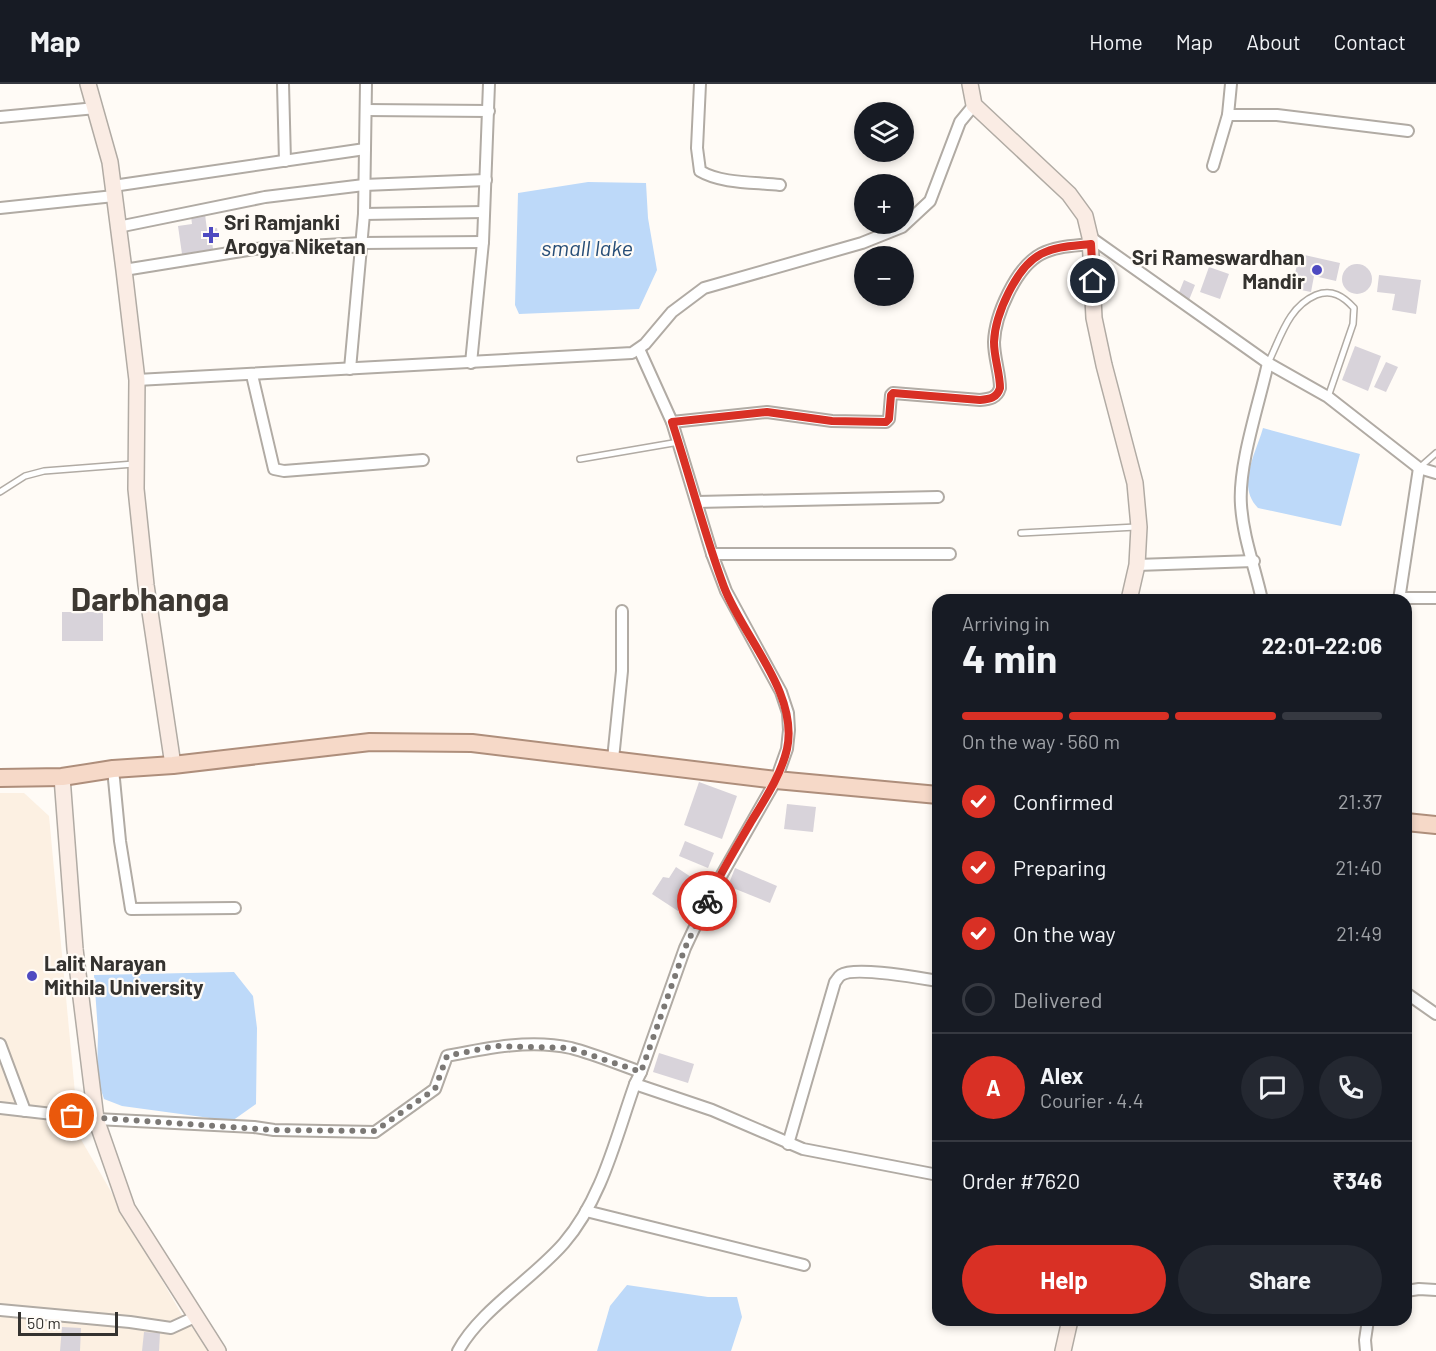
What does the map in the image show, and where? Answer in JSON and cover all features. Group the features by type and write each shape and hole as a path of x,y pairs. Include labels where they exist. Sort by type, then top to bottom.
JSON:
{"main road":[{"path":"0,778 62,777 113,769 173,765 370,742 472,743 776,780 932,794"},
{"path":"1412,824 1436,825"}],"street":[{"path":"88,84 110,162 124,270 137,380 136,489 146,585 173,765"},
{"path":"284,84 285,161"},
{"path":"350,369 364,214 366,84"},
{"path":"471,363 483,242 489,84"},
{"path":"700,84 697,148 700,171 707,176 721,179 780,185"},
{"path":"970,84 974,105 1069,194 1085,216 1091,240 1094,318 1135,483 1139,527 1137,565 1130,594"},
{"path":"1213,166 1228,115 1231,84"},
{"path":"137,380 632,353 639,349 672,312 704,288 862,243 902,227 930,201 960,122 974,105"},
{"path":"0,117 96,108"},
{"path":"366,110 489,111"},
{"path":"1228,115 1277,115 1408,131"},
{"path":"0,208 365,149"},
{"path":"118,227 266,197 364,186 486,180"},
{"path":"364,214 484,212"},
{"path":"1091,240 1268,363 1328,397 1419,468 1436,473"},
{"path":"672,422 767,412 832,421 886,422 889,419 893,393 980,400 992,398 999,393 1000,388 994,336 1005,301 1018,276 1029,262 1040,254 1091,240"},
{"path":"124,270 254,249 362,243 483,242"},
{"path":"458,1351 474,1328 564,1243 586,1211 597,1189 685,948 708,899 776,780 787,749 788,712 781,692 726,591 712,554 672,422 639,349"},
{"path":"1261,594 1243,521 1241,503 1243,473 1268,363"},
{"path":"252,375 272,466 276,470 423,460"},
{"path":"1400,594 1419,468"},
{"path":"698,502 938,497"},
{"path":"712,554 950,554"},
{"path":"1137,565 1254,561"},
{"path":"1412,599 1436,598"},
{"path":"613,759 622,670 622,611"},
{"path":"113,769 120,841 131,909 235,908"},
{"path":"62,777 75,949 96,1119 127,1208 218,1351"},
{"path":"788,1144 835,982 842,975 853,971 932,980"},
{"path":"1412,997 1436,1014"},
{"path":"0,1044 25,1111"},
{"path":"0,1108 96,1119 274,1130 375,1131 435,1089 447,1056 495,1046 570,1048 641,1072"},
{"path":"635,1084 723,1114 788,1144 818,1153 932,1174"},
{"path":"586,1211 804,1265"},
{"path":"1412,1290 1436,1290"},
{"path":"0,1310 171,1328 195,1317"},
{"path":"1063,1351 1069,1326"},
{"path":"1366,1351 1367,1326"}],"lane":[{"path":"1268,363 1292,314 1299,305 1318,294 1328,292 1341,295 1354,308 1353,324 1328,397"},
{"path":"580,459 679,442"},
{"path":"1419,468 1436,453"},
{"path":"0,492 25,476 44,471 136,464"},
{"path":"1021,533 1139,527"}],"shaded area":[{"name":"Lalit Narayan Mithila University","path":"0,793 24,793 49,816 79,1136 182,1315 211,1351 0,1351"}],"water":[{"name":"small lake","path":"588,182 646,183 648,218 657,270 639,309 519,314 515,305 518,193"},
{"path":"1263,428 1360,454 1341,526 1258,508 1252,499 1248,480"},
{"path":"234,972 253,996 257,1028 256,1104 232,1121 122,1106 104,1099 97,1078 98,1032 94,975"},
{"path":"627,1285 708,1297 737,1297 742,1317 731,1351 597,1351 610,1306"}],"building":[{"path":"205,214 207,230 217,228 219,239 212,240 213,249 182,254 178,226 192,224 191,216"},
{"name":"Sri Rameswardhan Mandir","path":"1300,254 1340,263 1336,281 1314,276 1311,292 1291,288"},
{"path":"1357,264 1363,265 1371,273 1371,285 1363,293 1357,294 1351,293 1343,285 1342,279 1343,273 1351,265"},
{"path":"1209,267 1229,274 1220,299 1200,292"},
{"path":"1379,275 1421,280 1416,314 1392,310 1395,294 1377,292"},
{"path":"1184,280 1195,285 1189,300 1178,295"},
{"path":"1355,346 1381,356 1368,391 1342,380"},
{"path":"1386,362 1398,367 1386,392 1374,387"},
{"path":"62,612 103,612 103,641 62,641"},
{"path":"699,782 737,796 722,839 684,825"},
{"path":"787,804 816,807 813,832 784,829"},
{"path":"685,841 714,853 708,868 679,856"},
{"path":"676,867 697,881 678,911 652,894 663,877 669,878"},
{"path":"735,868 777,886 770,903 728,886"},
{"path":"659,1053 694,1064 688,1083 653,1072"},
{"path":"62,1327 81,1328 80,1351 60,1351"},
{"path":"144,1332 160,1333 159,1351 142,1351"}],"way so far":[{"path":"72,1116 274,1130 375,1131 435,1089 447,1056 495,1046 570,1048 641,1072 685,948 707,901"}],"place":[{"name":"Sri Ramjanki Arogya Niketan","path":"211,235"},
{"name":"Sri Rameswardhan Mandir","path":"1317,270"},
{"name":"Lalit Narayan Mithila University","path":"32,976"}],"district":[{"name":"Darbhanga","path":"150,599"}],"route":[{"path":"707,901 776,780 787,749 788,712 781,692 726,591 712,554 672,422 767,412 832,421 886,422 889,419 891,394 893,393 980,400 992,398 999,393 1000,388 994,344 996,328 1011,288 1029,262 1049,250 1091,244 1093,281"}]}
